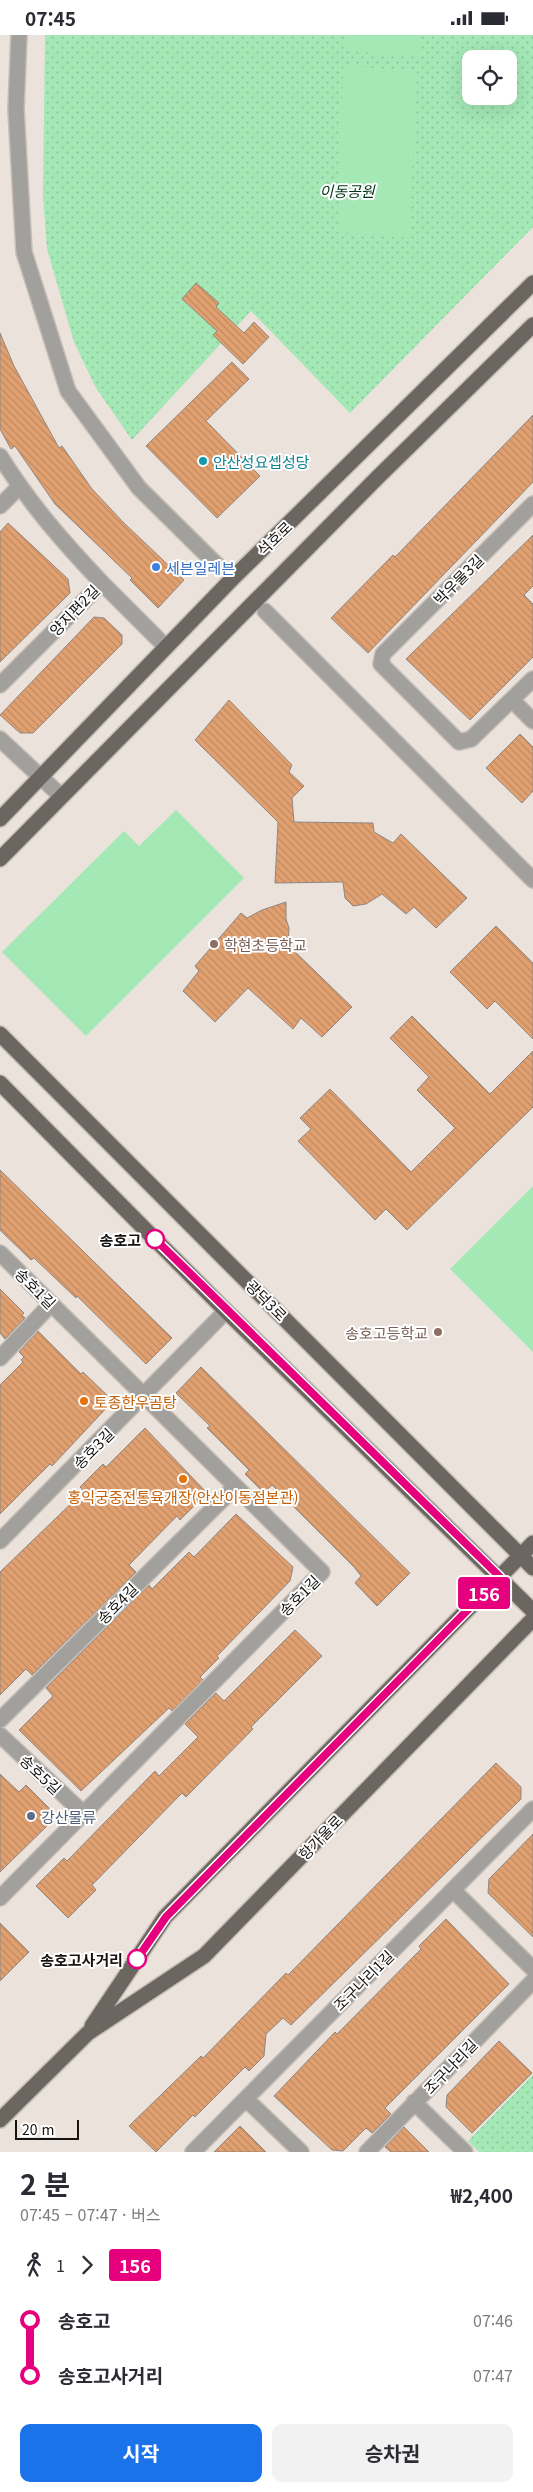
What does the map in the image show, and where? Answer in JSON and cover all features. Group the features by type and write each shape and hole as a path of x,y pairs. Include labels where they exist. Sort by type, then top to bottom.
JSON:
{"main road":[{"name":"석호로","path":"0,819 166,647 533,283"},
{"name":"석호로","path":"0,859 60,796 533,325"},
{"name":"광덕3로","path":"0,1034 533,1568"},
{"path":"0,1083 226,1311 533,1611"},
{"name":"항가울로","path":"88,2033 166,1917 533,1543"},
{"name":"항가울로","path":"0,2120 88,2033 204,1956 533,1619"}],"street":[{"path":"19,35 16,109 24,251 68,391 140,488 218,566"},
{"name":"양지편2길","path":"0,456 19,487 55,533 102,583 0,685"},
{"path":"0,506 19,487"},
{"name":"박우물3길","path":"512,700 471,739 459,742 381,664 383,655 533,504"},
{"path":"102,583 166,647"},
{"path":"265,611 533,880"},
{"path":"533,679 512,700 533,721"},
{"path":"0,739 60,796"},
{"name":"송호1길","path":"0,1253 322,1572 0,1897"},
{"path":"0,1358 52,1304"},
{"name":"송호3길","path":"0,1541 226,1311"},
{"name":"송호4길","path":"0,1720 235,1487"},
{"name":"송호5길","path":"0,1735 83,1813"},
{"name":"조구나리1길","path":"193,2152 533,1809"},
{"path":"453,1890 533,1969"},
{"name":"조구나리길","path":"367,2152 533,1981"},
{"path":"246,2099 301,2152"},
{"path":"414,2102 465,2152"}],"green space":[{"name":"이동공원","path":"45,35 533,35 533,227 350,413 251,311 132,440 96,388 74,342 47,249 43,195"},
{"path":"345,35 421,35 419,57 344,50"},
{"path":"343,66 417,71 409,238 338,232"},
{"path":"176,810 244,878 86,1036 2,952 124,831 139,846"},
{"path":"533,1186 533,1352 450,1269"},
{"path":"533,2075 533,2152 479,2152 468,2141"}],"building":[{"path":"196,283 219,303 216,307 244,333 254,322 269,337 243,364 213,335 217,331 182,299"},
{"path":"0,333 14,366 59,448 62,446 92,489 124,523 184,580 158,608 130,580 132,578 55,504 15,446 11,449 0,429"},
{"name":"안산성요셉성당","path":"232,362 249,379 206,421 260,476 217,518 146,446"},
{"path":"533,415 533,482 368,653 331,618 393,555 395,557"},
{"path":"8,523 68,579 70,593 0,662 0,532"},
{"path":"533,535 533,586 524,595 533,604 533,657 470,720 406,659"},
{"path":"94,617 104,618 122,635 122,644 33,733 20,733 0,715"},
{"path":"229,700 292,765 289,772 304,786 292,798 294,822 373,823 374,832 393,843 401,834 467,898 436,928 414,907 406,914 382,894 366,904 353,906 345,898 343,882 275,883 278,822 195,740"},
{"path":"520,734 533,747 533,791 522,803 486,768"},
{"path":"286,902 286,919 289,928 288,945 352,1007 322,1037 301,1018 293,1029 248,988 215,1022 183,991 199,971 195,966 241,913 247,918 262,910"},
{"path":"496,926 533,963 533,1039 495,1001 487,1009 450,972"},
{"path":"412,1016 490,1094 533,1051 533,1107 407,1230 386,1209 375,1220 298,1141 311,1129 300,1118 330,1089 411,1172 455,1128 417,1090 429,1077 390,1038"},
{"path":"0,1170 172,1338 146,1364 77,1296 76,1298 34,1258 31,1260 0,1230"},
{"path":"0,1289 24,1313 22,1315 25,1318 5,1339 0,1333"},
{"path":"38,1331 81,1374 83,1372 113,1401 52,1466 50,1464 0,1514 0,1385 23,1362 21,1360 24,1357 19,1352"},
{"path":"201,1367 410,1573 377,1606 355,1583 361,1576 354,1567 272,1485 264,1493 245,1474 249,1470 207,1428 210,1426 176,1393"},
{"path":"145,1428 207,1493 180,1520 177,1516 129,1565 136,1572 32,1675 26,1669 0,1695 0,1572 84,1491 80,1487 103,1464 106,1467"},
{"path":"236,1514 293,1567 290,1581 217,1656 219,1658 200,1677 203,1680 172,1711 169,1708 81,1791 19,1730 53,1696 46,1688 149,1585 152,1589 189,1552 194,1557"},
{"path":"295,1630 322,1656 251,1727 253,1729 186,1797 182,1793 92,1885 96,1890 68,1918 36,1886 64,1858 67,1861 155,1771 159,1776 198,1737 185,1724 216,1693 224,1701"},
{"path":"496,1763 521,1787 521,1799 291,2025 283,2018 266,2034 264,2056 249,2071 245,2067 195,2117 193,2115 156,2152 129,2126 201,2056 203,2058 286,1973 288,1975"},
{"path":"0,1774 19,1792 26,1785 51,1810 52,1821 0,1872"},
{"path":"533,1834 533,1937 488,1893 489,1879"},
{"path":"446,1919 509,1984 385,2108 391,2114 372,2133 366,2128 343,2151 332,2150 274,2096 335,2032 337,2034 421,1949 419,1946"},
{"path":"0,1923 29,1952 0,1981"},
{"path":"499,2041 532,2073 472,2133 446,2107 447,2095"},
{"path":"240,2126 266,2152 214,2152"},
{"path":"404,2127 429,2152 391,2152 385,2147"}],"bus line":[{"name":"156","path":"137,1959 166,1917 500,1577 226,1311 155,1239"}],"place":[{"name":"안산성요셉성당","path":"203,461"},
{"name":"세븐일레븐","path":"156,567"},
{"name":"학현초등학교","path":"214,944"},
{"name":"송호고","path":"155,1239"},
{"name":"송호고등학교","path":"438,1332"},
{"name":"토종한우곰탕","path":"84,1401"},
{"name":"홍익궁중전통육개장(안산이동점본관)","path":"183,1479"},
{"name":"강산물류","path":"31,1816"},
{"name":"송호고사거리","path":"137,1959"}]}
